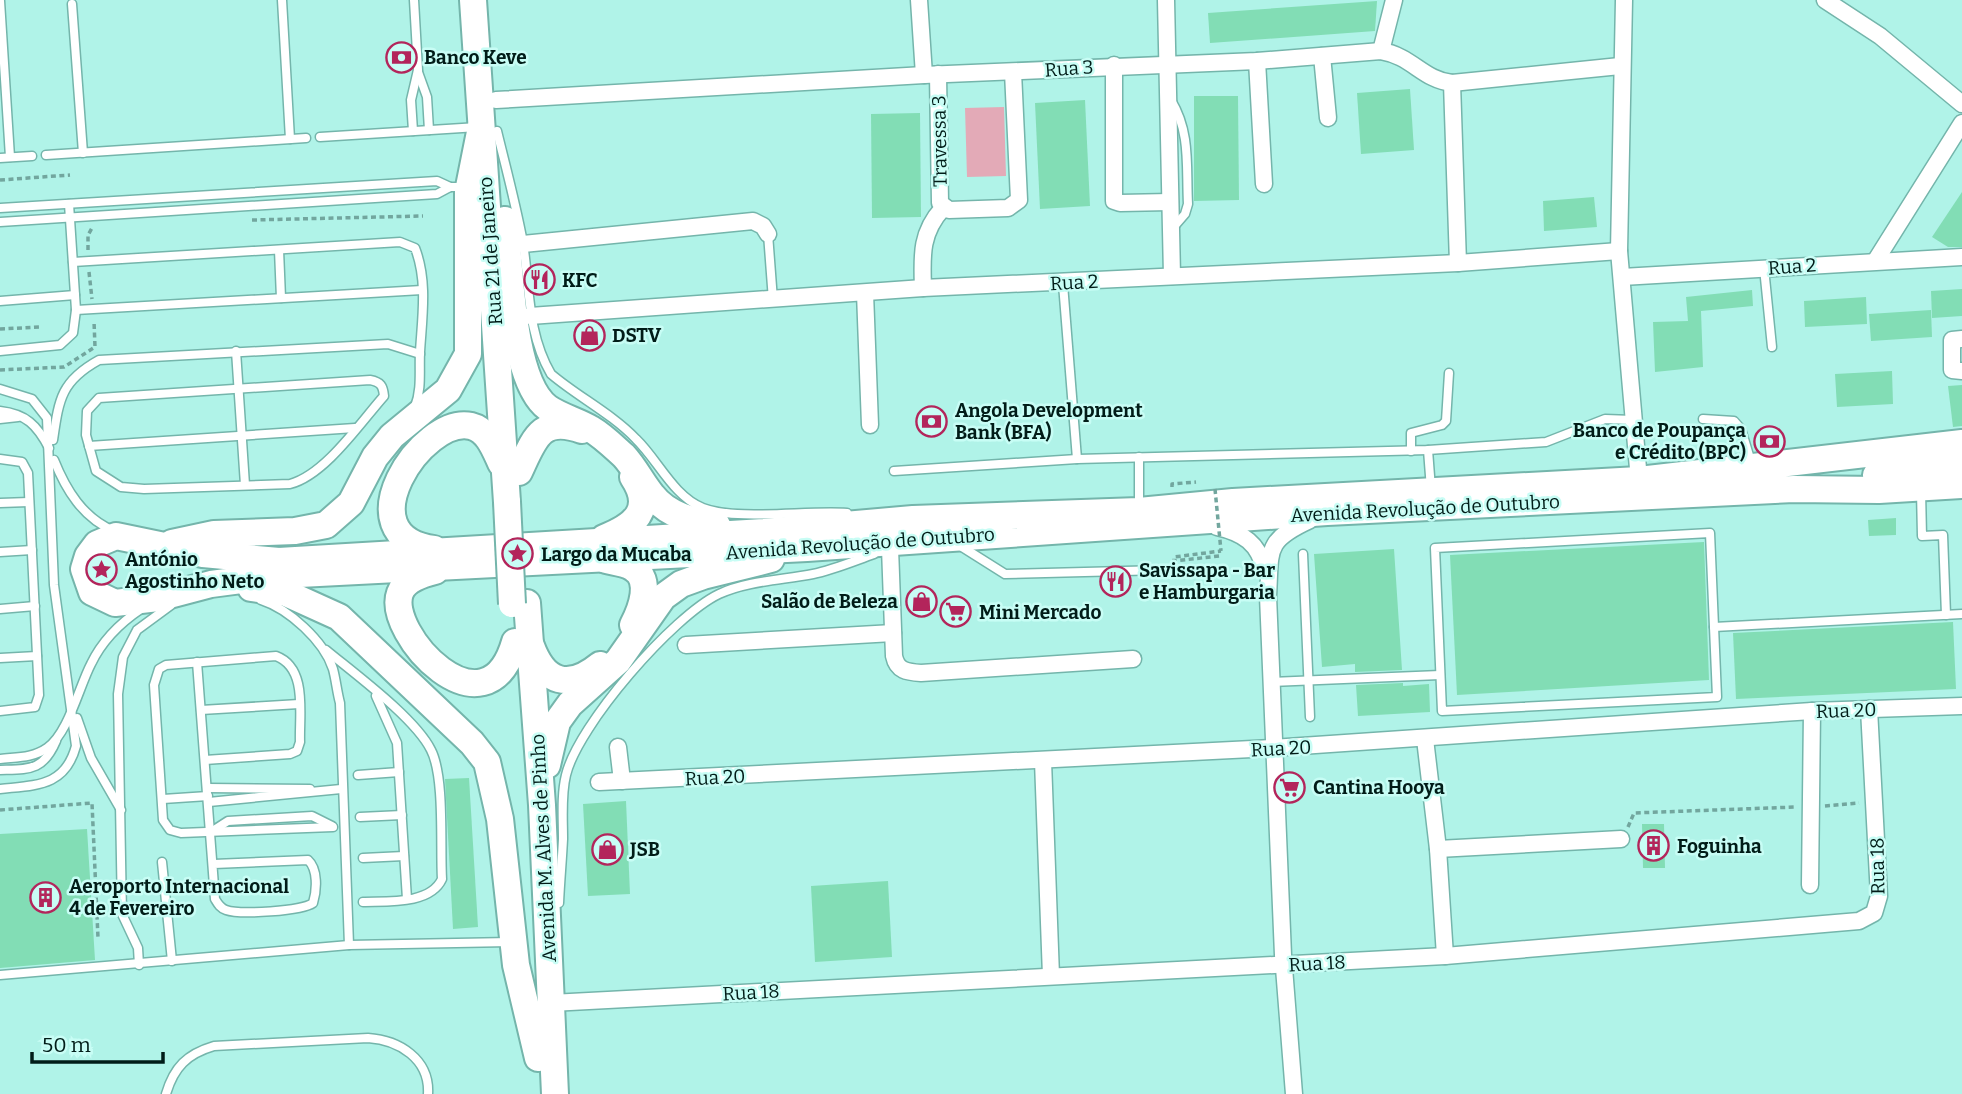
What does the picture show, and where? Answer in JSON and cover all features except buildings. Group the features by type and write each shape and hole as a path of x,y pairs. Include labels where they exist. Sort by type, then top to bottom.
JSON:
{"main road":[{"name":"Rua 21 de Janeiro","path":"473,0 489,129 520,603"},
{"name":"Rua 21 de Janeiro","path":"489,0 496,100 489,129 501,175 512,471"},
{"path":"163,545 214,534 295,531 326,525 351,503 375,457 411,418 448,390 468,354 460,187 489,129"},
{"path":"501,175 519,345 524,370 535,394 548,408 591,429 606,440 625,457 653,497 675,515 691,521 764,532"},
{"path":"450,559 420,547 395,530 391,517 391,499 410,465 446,429 472,426 491,442 512,471 533,440 551,426 573,427 605,444 640,486 643,501 638,518 594,550"},
{"name":"Avenida Revolução de Outubro","path":"594,550 807,548 914,529 948,537 1197,522 1961,463"},
{"name":"Avenida Revolução de Outubro","path":"450,559 279,561 203,554 130,537 109,537 97,544 85,562 86,582 92,592 108,602 158,598 280,575 450,559 594,550 764,532 914,529 1431,491 1639,480 1753,468 1793,477 1921,488 1961,463"},
{"path":"542,805 550,744 557,722 570,705 618,661 663,597 681,584 703,576 807,548"},
{"path":"450,559 407,583 400,591 399,617 418,645 447,673 461,681 478,684 491,682 501,673 522,642 539,665 560,680 575,680 589,674 615,649 637,618 644,586 632,567 594,550"},
{"path":"213,589 286,593 339,617 472,743 487,762 500,819 513,942 538,1058"},
{"name":"Avenida M. Alves de Pinho","path":"520,603 540,1094"},
{"name":"Avenida M. Alves de Pinho","path":"522,642 542,805 555,1094"}],"street":[{"name":"Travessa 3","path":"919,0 931,74 943,208 1009,208 1019,200 1013,72"},
{"path":"1166,0 1172,276"},
{"path":"1381,51 1394,0"},
{"path":"1624,0 1620,66 1619,251 1639,480"},
{"path":"1825,0 1880,36 1962,104"},
{"name":"Rua 3","path":"496,100 931,74 1257,61 1381,51 1399,54 1433,80 1452,83"},
{"path":"1322,56 1328,118"},
{"path":"1257,61 1264,184"},
{"path":"1114,65 1114,201 1120,204 1170,202"},
{"path":"1458,263 1452,83 1620,66"},
{"path":"1876,260 1962,123"},
{"path":"923,288 924,236 943,208"},
{"path":"523,244 753,221 763,226 768,234"},
{"name":"Rua 2","path":"530,316 923,288 1063,284 1172,276 1458,263 1619,251"},
{"name":"Rua 2","path":"1622,277 1962,257"},
{"path":"865,293 870,425"},
{"path":"1962,339 1952,340 1950,345 1952,369 1962,371"},
{"path":"1294,1094 1283,965 1272,748 1268,596 1270,558 1279,536 1327,512"},
{"path":"1197,522 1236,531 1249,540 1262,558 1268,596"},
{"path":"890,548 895,664 910,672 1133,659"},
{"path":"686,645 893,633"},
{"name":"Rua 20","path":"599,782 1043,761 1425,739 1812,711 1962,706"},
{"name":"Rua 18","path":"551,1003 1445,956 1859,922 1874,913 1879,896 1869,709"},
{"path":"1810,885 1812,711"},
{"path":"1425,739 1438,849 1445,956"},
{"path":"618,747 622,781"},
{"path":"1043,761 1051,976"},
{"path":"1438,849 1621,839"}],"lane":[{"path":"282,0 290,139"},
{"path":"414,0 418,70 427,97 429,130"},
{"path":"0,1 3,118 10,157"},
{"path":"72,4 83,153"},
{"path":"412,131 411,100 418,70"},
{"path":"1168,94 1184,127 1188,204 1185,214 1171,230"},
{"path":"320,137 489,129 523,244 530,316 542,359 551,374 637,439 687,498 703,508 727,513 844,512 914,529"},
{"path":"46,155 306,138"},
{"path":"0,158 32,156"},
{"path":"0,208 437,181 460,187"},
{"path":"0,222 438,194 460,187"},
{"path":"0,351 60,345 68,341 76,326 69,204"},
{"path":"768,234 773,300"},
{"path":"73,262 400,242 415,248 421,263 424,312 420,385 411,418"},
{"path":"279,250 281,298"},
{"path":"1764,268 1772,347"},
{"path":"1063,284 1077,459"},
{"path":"76,310 422,290"},
{"path":"0,301 75,295"},
{"path":"51,453 65,387 76,372 99,360 388,344 420,355"},
{"path":"236,351 246,485"},
{"path":"1410,451 1411,433 1442,425 1446,421 1449,373"},
{"path":"378,381 383,387 384,396 304,480 144,489 121,487 96,471 85,421 91,404 99,398 239,389 378,381"},
{"path":"0,389 32,399 47,418 51,453 54,584 76,747 72,761 62,774 48,783 0,789"},
{"path":"0,411 24,417 38,427 62,480 81,508 108,528 130,537"},
{"path":"0,419 24,417"},
{"path":"894,471 1077,459 1410,451 1546,442 1605,419 1633,420"},
{"path":"1703,419 1734,421 1741,429 1753,468"},
{"path":"89,446 355,428"},
{"path":"1428,450 1431,491"},
{"path":"1139,457 1139,511"},
{"path":"0,459 22,462 28,473 39,695 35,706 0,711"},
{"path":"1921,488 1922,536 1943,535 1946,615"},
{"path":"0,503 30,502"},
{"path":"551,1003 566,775 581,737 590,723 667,635 701,605 720,594 753,584 817,574 890,548 914,529"},
{"path":"1710,533 1714,627 1717,697 1442,711 1435,548 1710,533"},
{"path":"948,537 1005,574 1163,570"},
{"path":"0,552 32,550"},
{"path":"1303,554 1310,718"},
{"path":"139,965 138,948 121,914 118,694 123,657 137,631 161,611 187,597 213,589"},
{"path":"243,594 270,603 318,643 418,732 431,751 437,771 442,879 432,891 407,900 363,902"},
{"path":"0,770 31,769 49,758 92,662 113,631 158,598 187,597"},
{"path":"0,608 35,606"},
{"path":"1714,627 1962,614"},
{"path":"318,643 333,667 340,703 341,789 338,827 349,945"},
{"path":"0,658 37,656"},
{"path":"205,760 290,754 297,751 300,742 297,677 286,660 276,656 166,665 154,676 163,820 170,830 181,834 211,832 228,821 312,816 338,827"},
{"path":"197,662 215,899 224,909 300,909 313,903 316,894 314,870 308,860 214,864"},
{"path":"1271,682 1440,675"},
{"path":"374,691 397,743 407,900"},
{"path":"72,705 91,758 121,810"},
{"path":"201,710 299,705"},
{"path":"0,759 28,756 45,750 57,740"},
{"path":"358,775 399,772"},
{"path":"163,799 341,789"},
{"path":"208,796 316,790"},
{"path":"360,817 402,815"},
{"path":"363,858 404,856"},
{"path":"162,862 172,961"},
{"path":"0,975 349,945 513,942"},
{"path":"166,1094 171,1077 182,1062 197,1051 214,1046 368,1038 401,1046 415,1057 424,1072 428,1094"}],"path":[{"path":"0,180 70,175"},
{"path":"247,220 423,216"},
{"path":"88,235 99,223"},
{"path":"0,329 41,327"},
{"path":"1216,489 1220,554"},
{"path":"1220,554 1174,561 1174,557 1220,554"},
{"path":"1621,839 1634,813 1812,807 1875,802"},
{"path":"0,810 92,803 98,938"}],"shaded area":[{"path":"1004,107 1006,176 967,177 965,108"}],"place":[{"name":"Banco Keve","path":"401,57"},
{"name":"KFC","path":"539,280"},
{"name":"DSTV","path":"589,335"},
{"name":"Angola Development Bank (BFA)","path":"932,421"},
{"name":"Banco de Poupança e Crédito (BPC)","path":"1769,441"},
{"name":"Largo da Mucaba","path":"518,554"},
{"name":"António Agostinho Neto","path":"102,570"},
{"name":"Savissapa - Bar e Hamburgaria","path":"1116,581"},
{"name":"Salão de Beleza","path":"921,601"},
{"name":"Mini Mercado","path":"956,612"},
{"name":"Cantina Hooya","path":"1290,787"},
{"name":"Foguinha","path":"1654,846"},
{"name":"JSB","path":"607,849"},
{"name":"Aeroporto Internacional 4 de Fevereiro","path":"46,897"}]}
